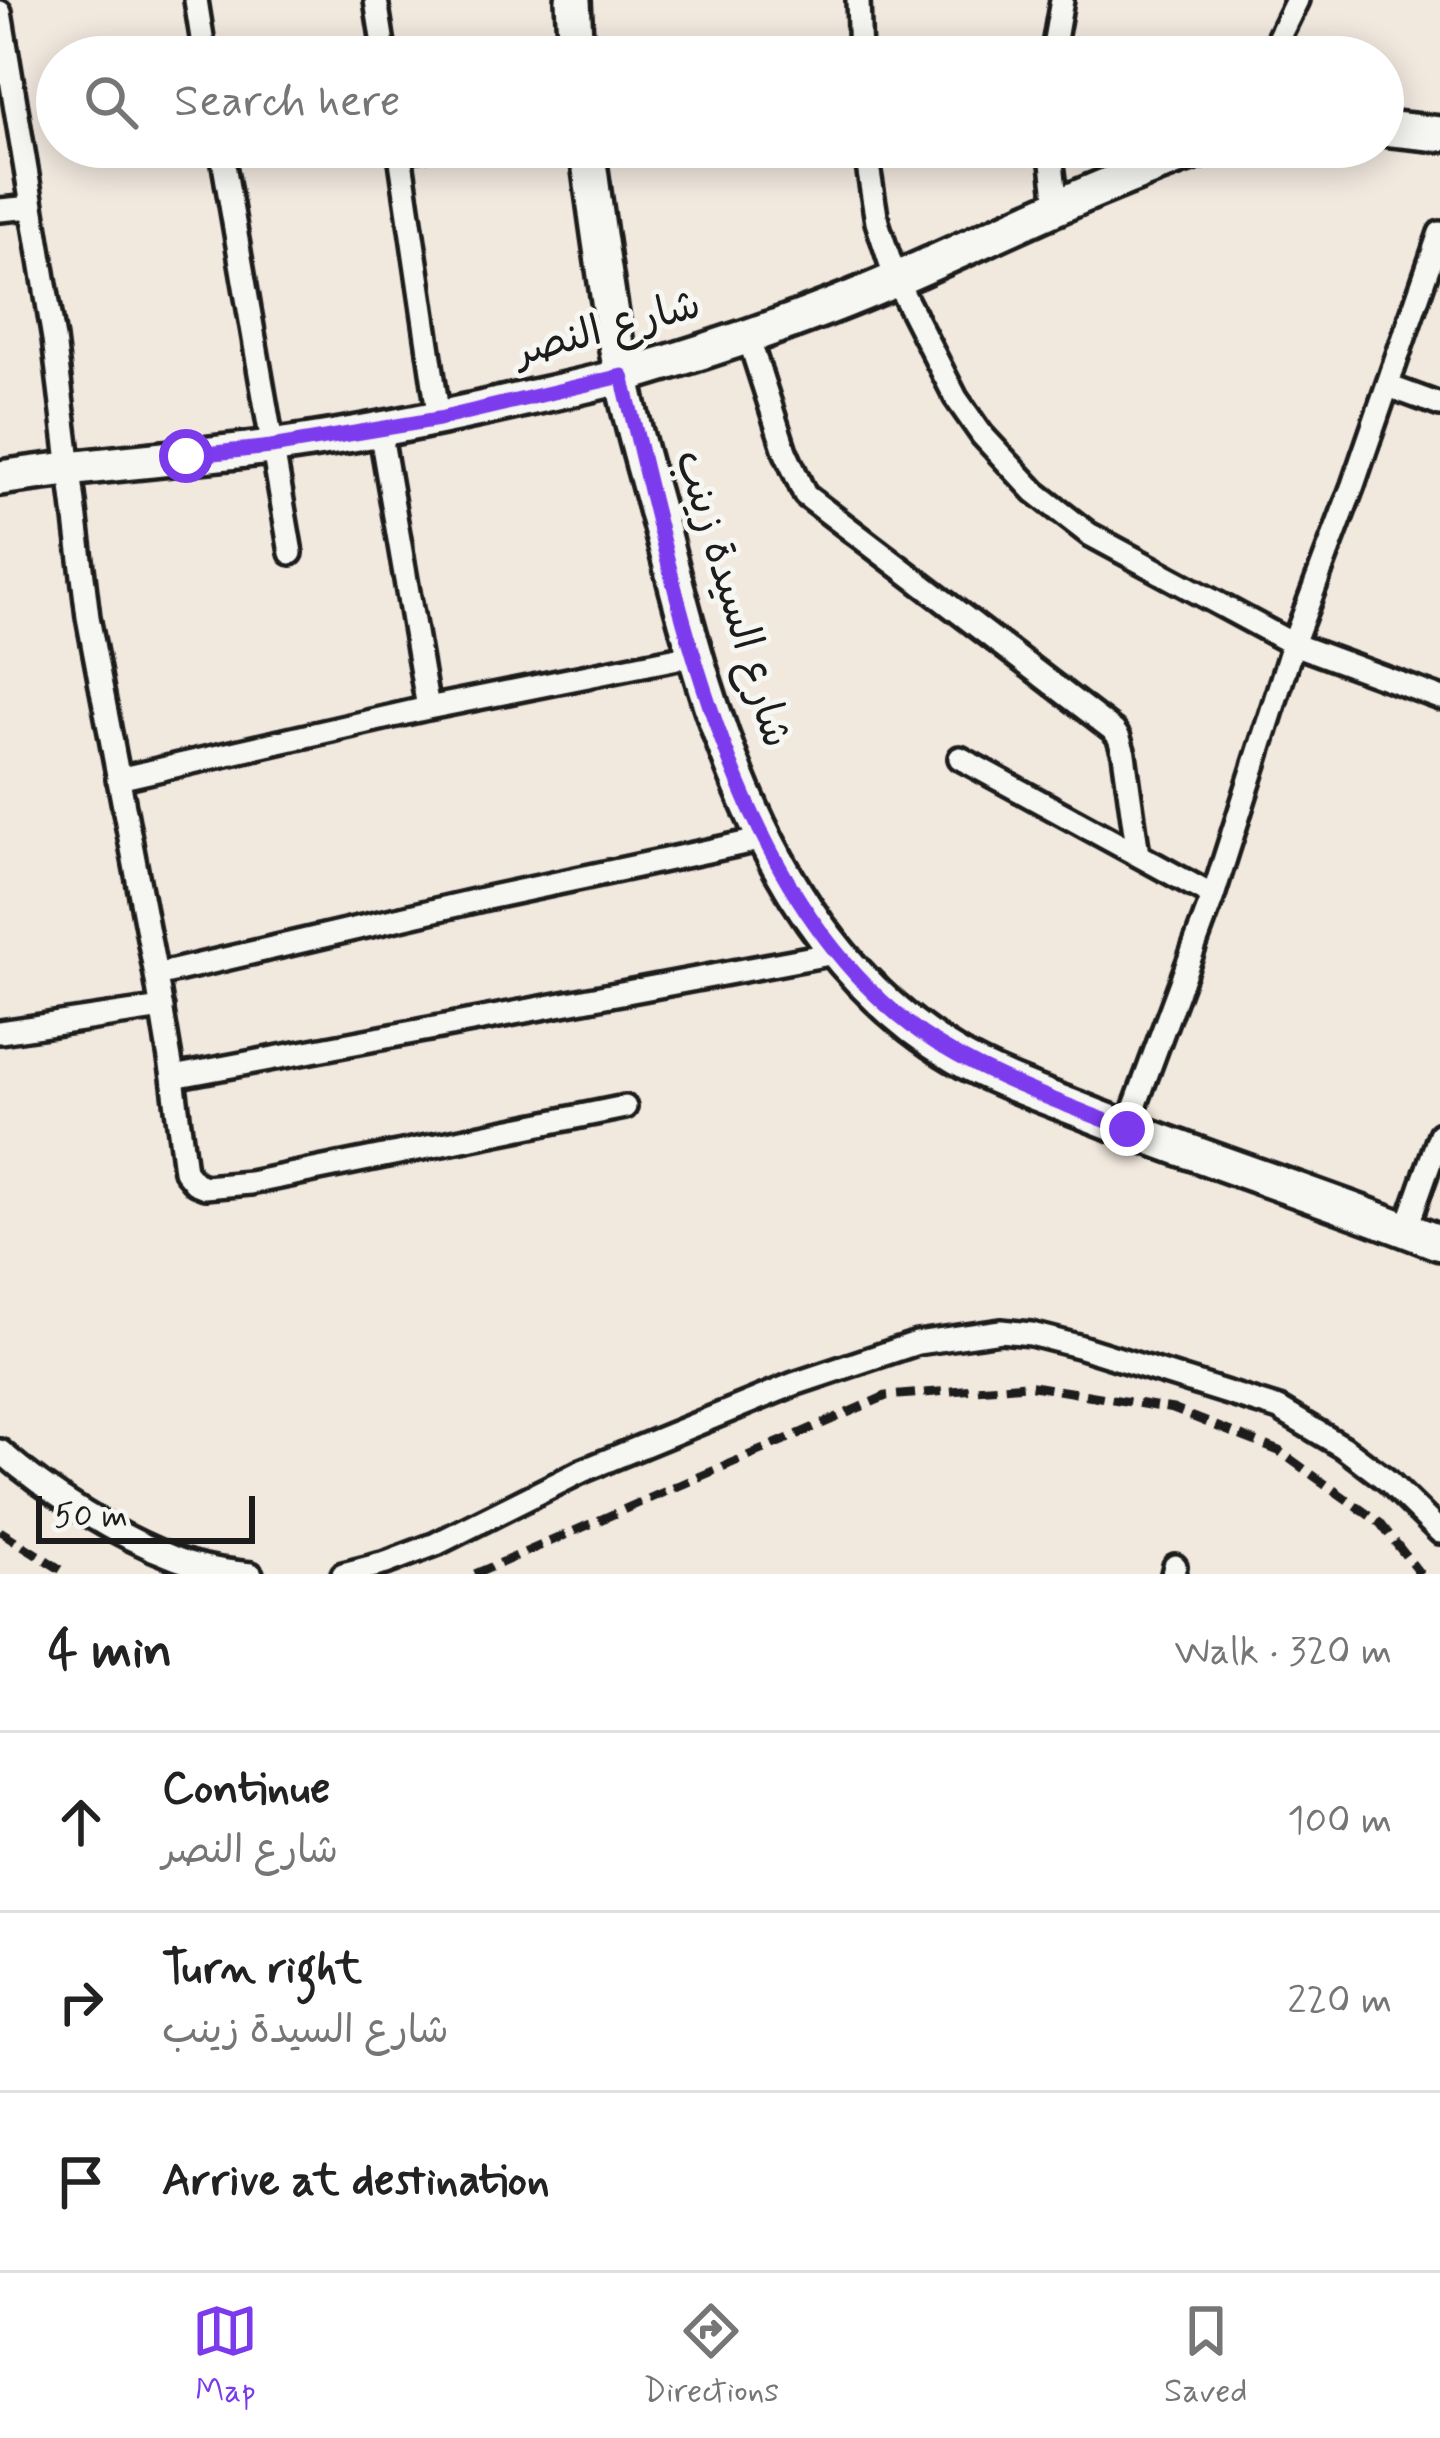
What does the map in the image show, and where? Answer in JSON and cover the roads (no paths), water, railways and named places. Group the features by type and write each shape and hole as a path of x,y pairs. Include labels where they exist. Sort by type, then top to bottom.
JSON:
{"street":[{"path":"196,0 202,36"},
{"path":"376,0 382,36"},
{"path":"573,0 575,36"},
{"path":"858,0 859,36"},
{"path":"1056,36 1062,0"},
{"path":"1280,36 1297,0"},
{"path":"0,12 54,339 88,617 162,1008 185,1171 195,1184 205,1187 250,1183 625,1108"},
{"path":"1404,130 1440,134"},
{"path":"224,168 291,553"},
{"path":"403,168 439,419"},
{"name":"شارع السيدة زينب","path":"590,168 622,376 693,655 764,839 835,953 874,994 959,1058 1127,1129 1440,1243"},
{"path":"869,168 878,222 896,280 956,398 982,435 1035,492 1089,534 1294,644 1440,698"},
{"path":"1053,168 1057,205"},
{"name":"شارع النصر","path":"0,478 271,447 439,419 622,376 748,336 896,280 1146,168"},
{"path":"0,210 32,206"},
{"path":"1127,1129 1213,896 1294,644 1440,233"},
{"path":"748,336 785,451 805,495 1114,730 1138,855"},
{"path":"1388,386 1440,405"},
{"path":"380,429 428,709"},
{"path":"118,779 693,655"},
{"path":"960,758 1213,896"},
{"path":"156,975 764,839"},
{"path":"173,1077 835,953"},
{"path":"0,1032 162,1008"},
{"path":"1406,1230 1440,1134"},
{"path":"343,1574 436,1544 582,1471 794,1384 917,1343 1001,1331 1078,1346 1279,1409 1358,1458 1440,1532"},
{"path":"0,1451 45,1487 178,1560 251,1574"}],"railway":[{"path":"475,1574 886,1396 1027,1385 1173,1409 1279,1451 1380,1523 1420,1574"},
{"path":"0,1531 68,1574"}]}
